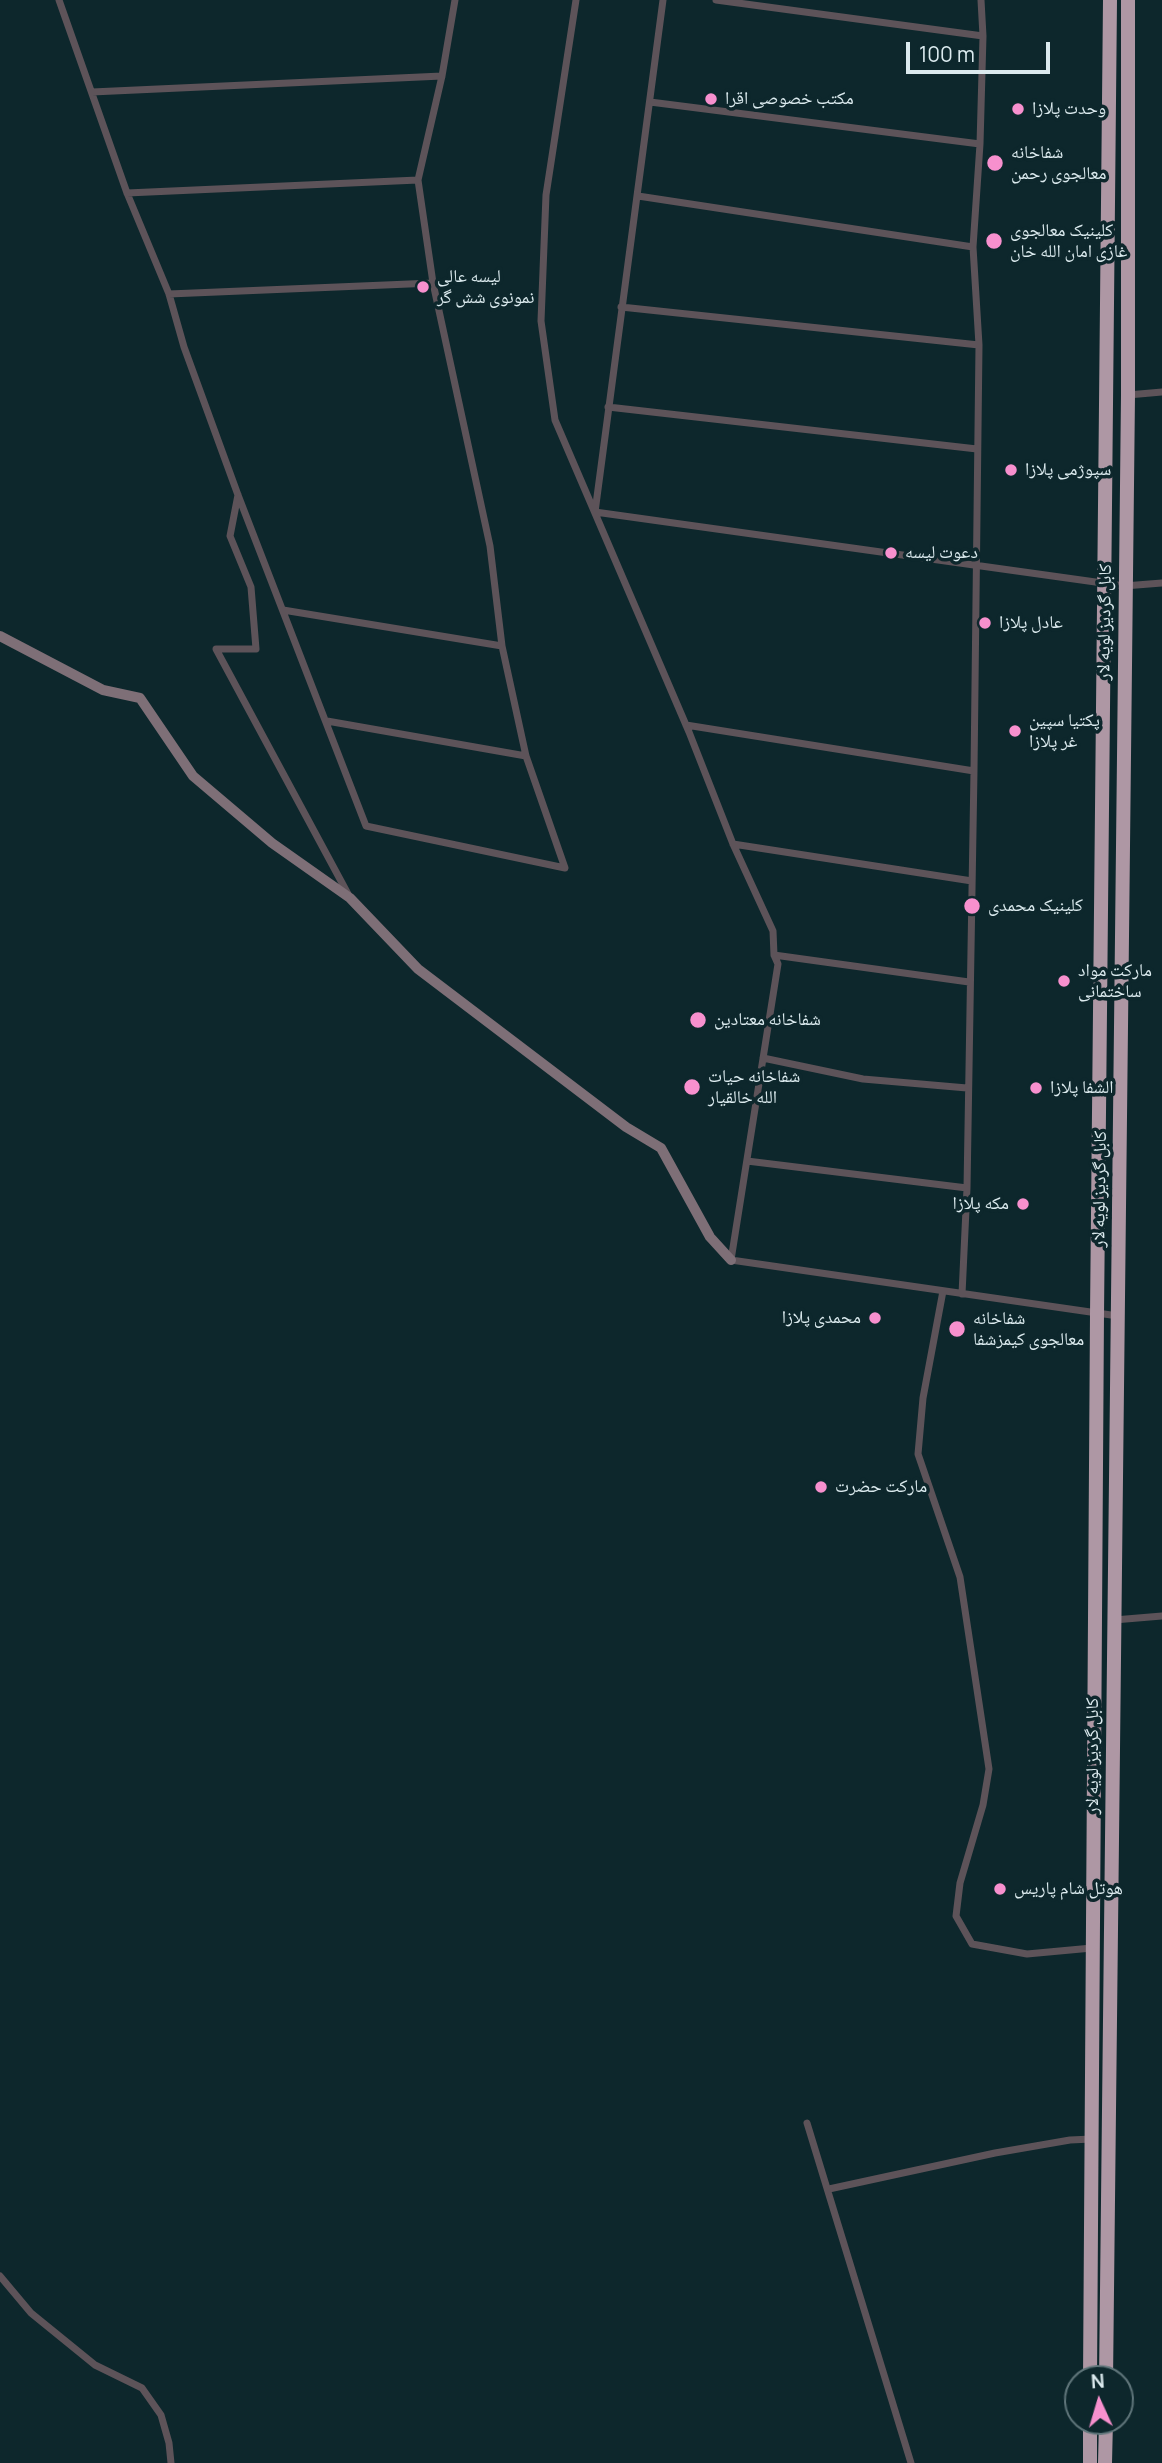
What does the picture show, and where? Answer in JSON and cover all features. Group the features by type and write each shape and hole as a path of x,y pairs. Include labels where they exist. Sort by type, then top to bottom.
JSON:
{"highway":[{"name":"کابل گردیز لویه لار","path":"1090,2365 1110,0"},
{"name":"کابل گردیز لویه لار","path":"1106,2365 1128,395 1128,0"},
{"path":"1090,2435 1090,2463"},
{"path":"1105,2435 1105,2463"}],"street":[{"path":"59,0 127,192 169,295 184,347 239,495 366,826 565,868 526,756 502,646 490,546 433,283 418,180 442,76 455,0"},
{"path":"576,0 546,195 541,321 555,419 733,844 773,931 774,955 778,964 730,1260"},
{"path":"595,512 663,0"},
{"path":"716,0 982,36"},
{"path":"962,1294 967,1188 979,345 973,247 980,144 981,0"},
{"path":"92,92 442,76"},
{"path":"650,102 980,144"},
{"path":"127,192 418,180"},
{"path":"638,197 973,247"},
{"path":"169,295 433,283"},
{"path":"621,307 979,345"},
{"path":"1128,395 1162,392"},
{"path":"608,407 977,449"},
{"path":"239,495 230,536 251,587 256,649 216,649 350,898"},
{"path":"595,512 1125,586 1162,583"},
{"path":"283,610 502,646"},
{"path":"0,636 103,690 140,698 193,776 272,843 350,898 418,969 626,1127 661,1148 710,1237 730,1260 1118,1316"},
{"path":"327,721 526,756"},
{"path":"685,725 974,771"},
{"path":"733,844 972,881"},
{"path":"774,955 969,982"},
{"path":"763,1058 863,1079 967,1088"},
{"path":"747,1161 967,1188"},
{"path":"943,1291 923,1398 918,1454 960,1577 989,1769 983,1805 960,1883 956,1916 972,1944 1027,1954 1092,1948"},
{"path":"1113,1620 1162,1616"},
{"path":"807,2123 911,2463"},
{"path":"829,2189 995,2152 1092,2138"},
{"path":"0,2276 31,2313 95,2365 142,2388 161,2415 169,2443 171,2463"}],"place":[{"name":"مکتب خصوصی اقرا","path":"711,99"},
{"name":"وحدت پلازا","path":"1018,109"},
{"name":"شفاخانه معالجوی رحمن","path":"995,163"},
{"name":"کلینیک معالجوی غازی امان الله خان","path":"994,241"},
{"name":"لیسه عالی نمونوی شش گر","path":"423,287"},
{"name":"سپوژمی پلازا","path":"1011,470"},
{"name":"دعوت لیسه","path":"891,553"},
{"name":"عادل پلازا","path":"985,623"},
{"name":"پکتیا سپین غر پلازا","path":"1015,731"},
{"name":"کلینیک محمدی","path":"972,906"},
{"name":"مارکت مواد ساختمانی","path":"1064,981"},
{"name":"شفاخانه معتادین","path":"698,1020"},
{"name":"شفاخانه حیات الله خالقیار","path":"692,1087"},
{"name":"الشفا پلازا","path":"1036,1088"},
{"name":"مکه پلازا","path":"1023,1204"},
{"name":"محمدی پلازا","path":"875,1318"},
{"name":"شفاخانه معالجوی کیمزشفا","path":"957,1329"},
{"name":"مارکت حضرت","path":"821,1487"},
{"name":"هوتل شام پاریس","path":"1000,1889"}]}
